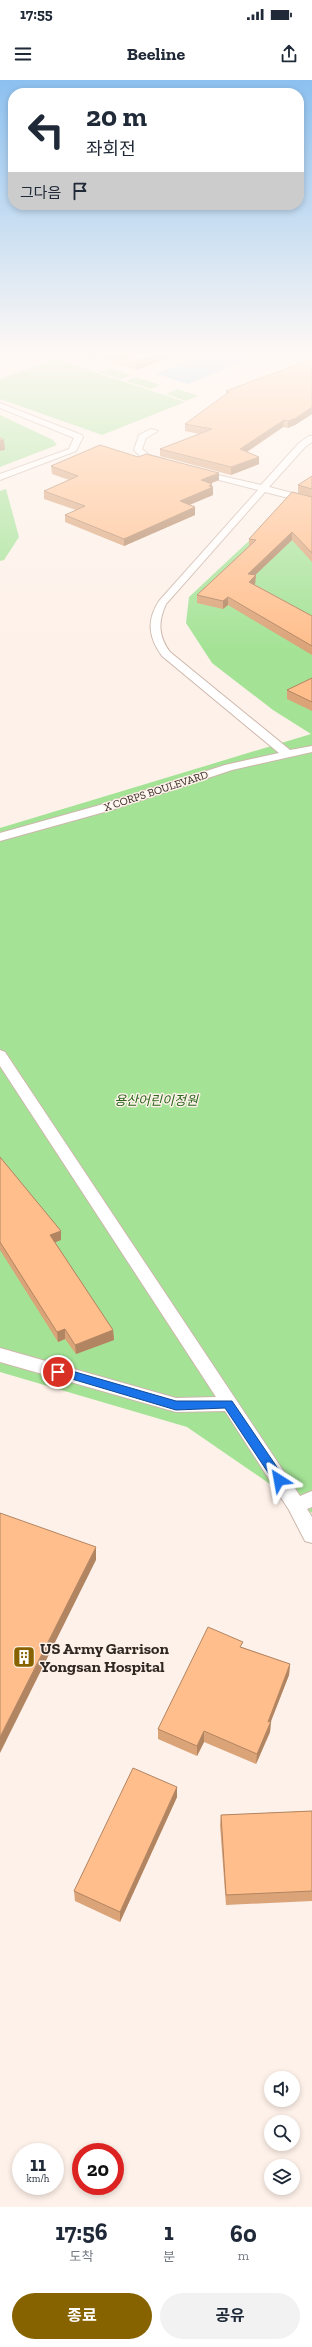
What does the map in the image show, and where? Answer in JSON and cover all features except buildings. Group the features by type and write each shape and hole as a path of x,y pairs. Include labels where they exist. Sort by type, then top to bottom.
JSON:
{"lane":[{"path":"0,477 71,451"},
{"path":"140,451 146,456 170,464"},
{"path":"288,754 166,654 160,647 153,629 157,612 162,603 297,451"},
{"path":"190,469 312,501"},
{"name":"X CORPS BOULEVARD","path":"0,837 104,808 230,767 312,749"},
{"path":"0,1055 228,1404 304,1502 312,1536"},
{"path":"0,1355 176,1405 228,1404"}],"green space":[{"path":"0,451 41,451 0,467"},
{"path":"6,489 19,537 4,560 0,561 0,491"},
{"name":"용산어린이정원","path":"312,505 312,1513 187,1427 0,1372 0,828 311,734 273,710 212,663 186,623 189,597 285,507"}],"place":[{"name":"US Army Garrison Yongsan Hospital","path":"24,1657"}],"route":[{"path":"58,1372 176,1405 228,1404 279,1480"}]}
